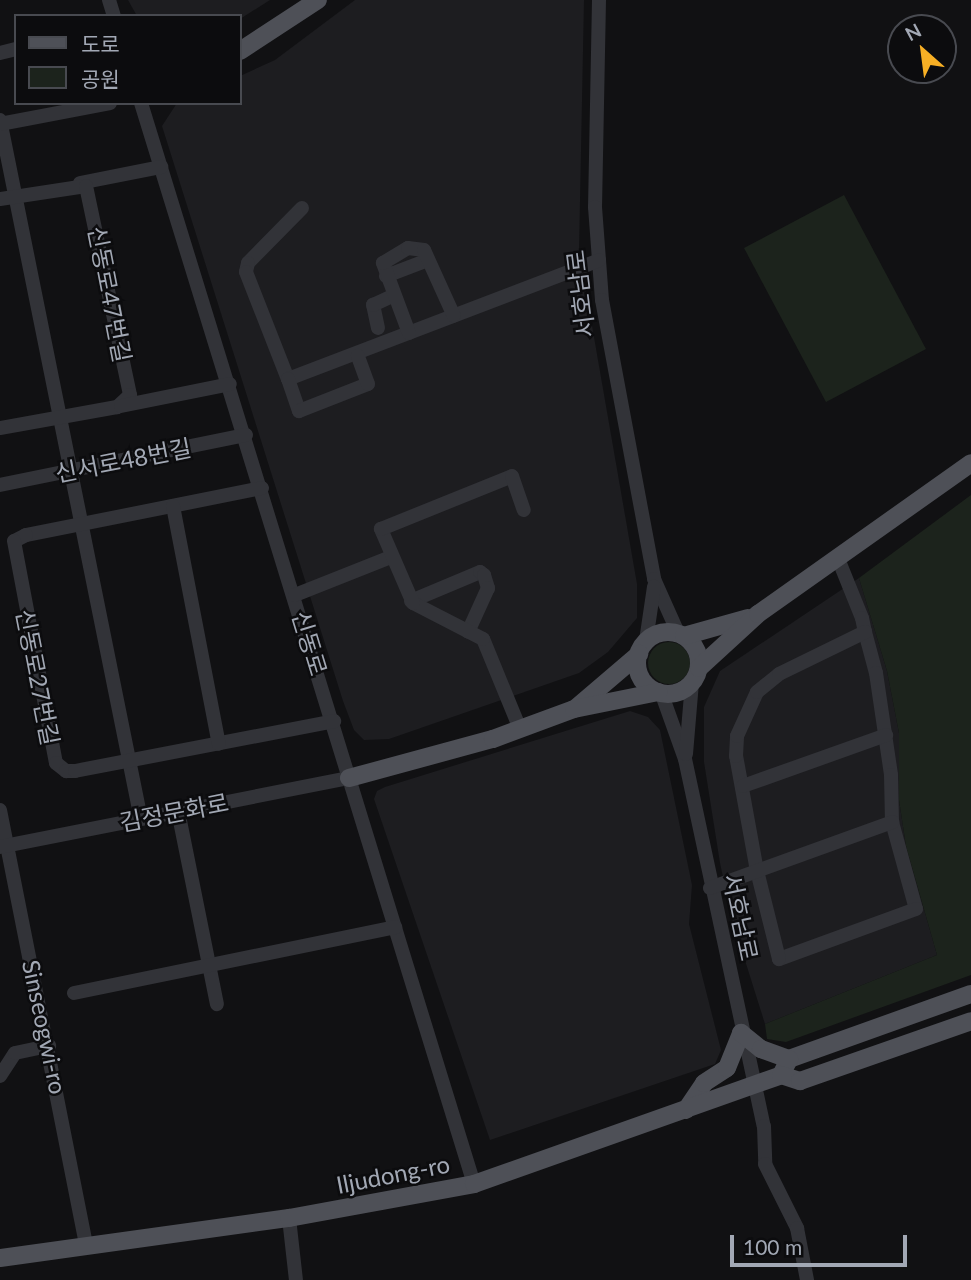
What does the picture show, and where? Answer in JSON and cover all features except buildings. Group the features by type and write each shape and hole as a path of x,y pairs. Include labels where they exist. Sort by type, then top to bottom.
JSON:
{"main road":[{"path":"242,50 318,0"},
{"path":"349,778 520,729 574,709 659,692 678,692 758,614 839,561 971,463"},
{"path":"574,709 661,633 681,635 758,614"},
{"path":"681,635 695,648 695,675"},
{"path":"643,648 641,676 659,692"},
{"name":"Iljudong-ro","path":"0,1258 289,1218 474,1184 752,1086 785,1067 971,993"},
{"name":"Iljudong-ro","path":"785,1067 800,1081 971,1021"},
{"path":"686,1110 704,1083 727,1068 741,1033 785,1067"}],"street":[{"name":"서호남로","path":"599,0 596,207 602,300 654,579"},
{"path":"98,105 0,122 141,819"},
{"name":"신동로","path":"142,105 246,435 474,1184"},
{"path":"0,199 161,167"},
{"name":"신동로47번길","path":"80,183 91,194 130,395 121,406"},
{"path":"302,208 248,263 246,272 299,411 369,384 358,356"},
{"path":"409,333 386,276 386,258 408,248 424,250 454,316"},
{"path":"288,379 358,356 409,333 599,260"},
{"path":"378,328 373,305 394,295"},
{"path":"0,428 59,419 230,384"},
{"name":"신서로48번길","path":"0,485 246,435"},
{"path":"520,729 483,639 411,601 381,529 512,476 524,510"},
{"name":"신동로27번길","path":"262,488 26,535 12,543 54,758 66,771 334,721"},
{"path":"173,506 219,744"},
{"path":"295,596 391,557"},
{"path":"839,561 865,632 886,735 892,822 916,909 779,959 757,871 737,736 757,692 779,674 865,632"},
{"path":"411,601 480,572 484,575 488,588 468,632"},
{"path":"654,579 681,635"},
{"path":"643,648 654,579"},
{"path":"685,759 695,675"},
{"path":"659,692 685,759"},
{"path":"743,786 886,735"},
{"name":"서호남로","path":"685,759 752,1086 764,1126 765,1164 797,1228 807,1280"},
{"name":"김정문화로","path":"3,846 349,778"},
{"name":"Sinseogwi-ro","path":"0,810 3,846 49,1046 86,1245"},
{"path":"178,811 217,1004"},
{"path":"710,888 892,822"},
{"path":"74,993 395,928"},
{"path":"0,1076 15,1052 49,1046"},
{"path":"289,1218 296,1280"}],"shaded area":[{"path":"128,0 270,0 242,18 242,14 136,14"},
{"path":"355,0 584,0 579,251 637,584 637,618 608,652 579,673 389,739 364,740 354,730 343,701 162,126 176,105 242,105 242,75 275,60"},
{"path":"859,578 887,671 899,733 899,800 906,846 937,955 765,1024 732,919 720,863 704,762 704,707 720,671"},
{"path":"630,711 648,717 660,730 692,885 689,924 721,1050 715,1064 490,1140 374,799 377,791 385,787"}],"green space":[{"path":"844,195 926,349 826,402 744,248"},
{"path":"971,495 971,975 786,1042 767,1039 765,1024 937,955 906,846 899,800 899,733 887,671 859,578"},
{"path":"669,642 684,648 690,663 684,678 669,684 654,678 648,663 654,648"}]}
